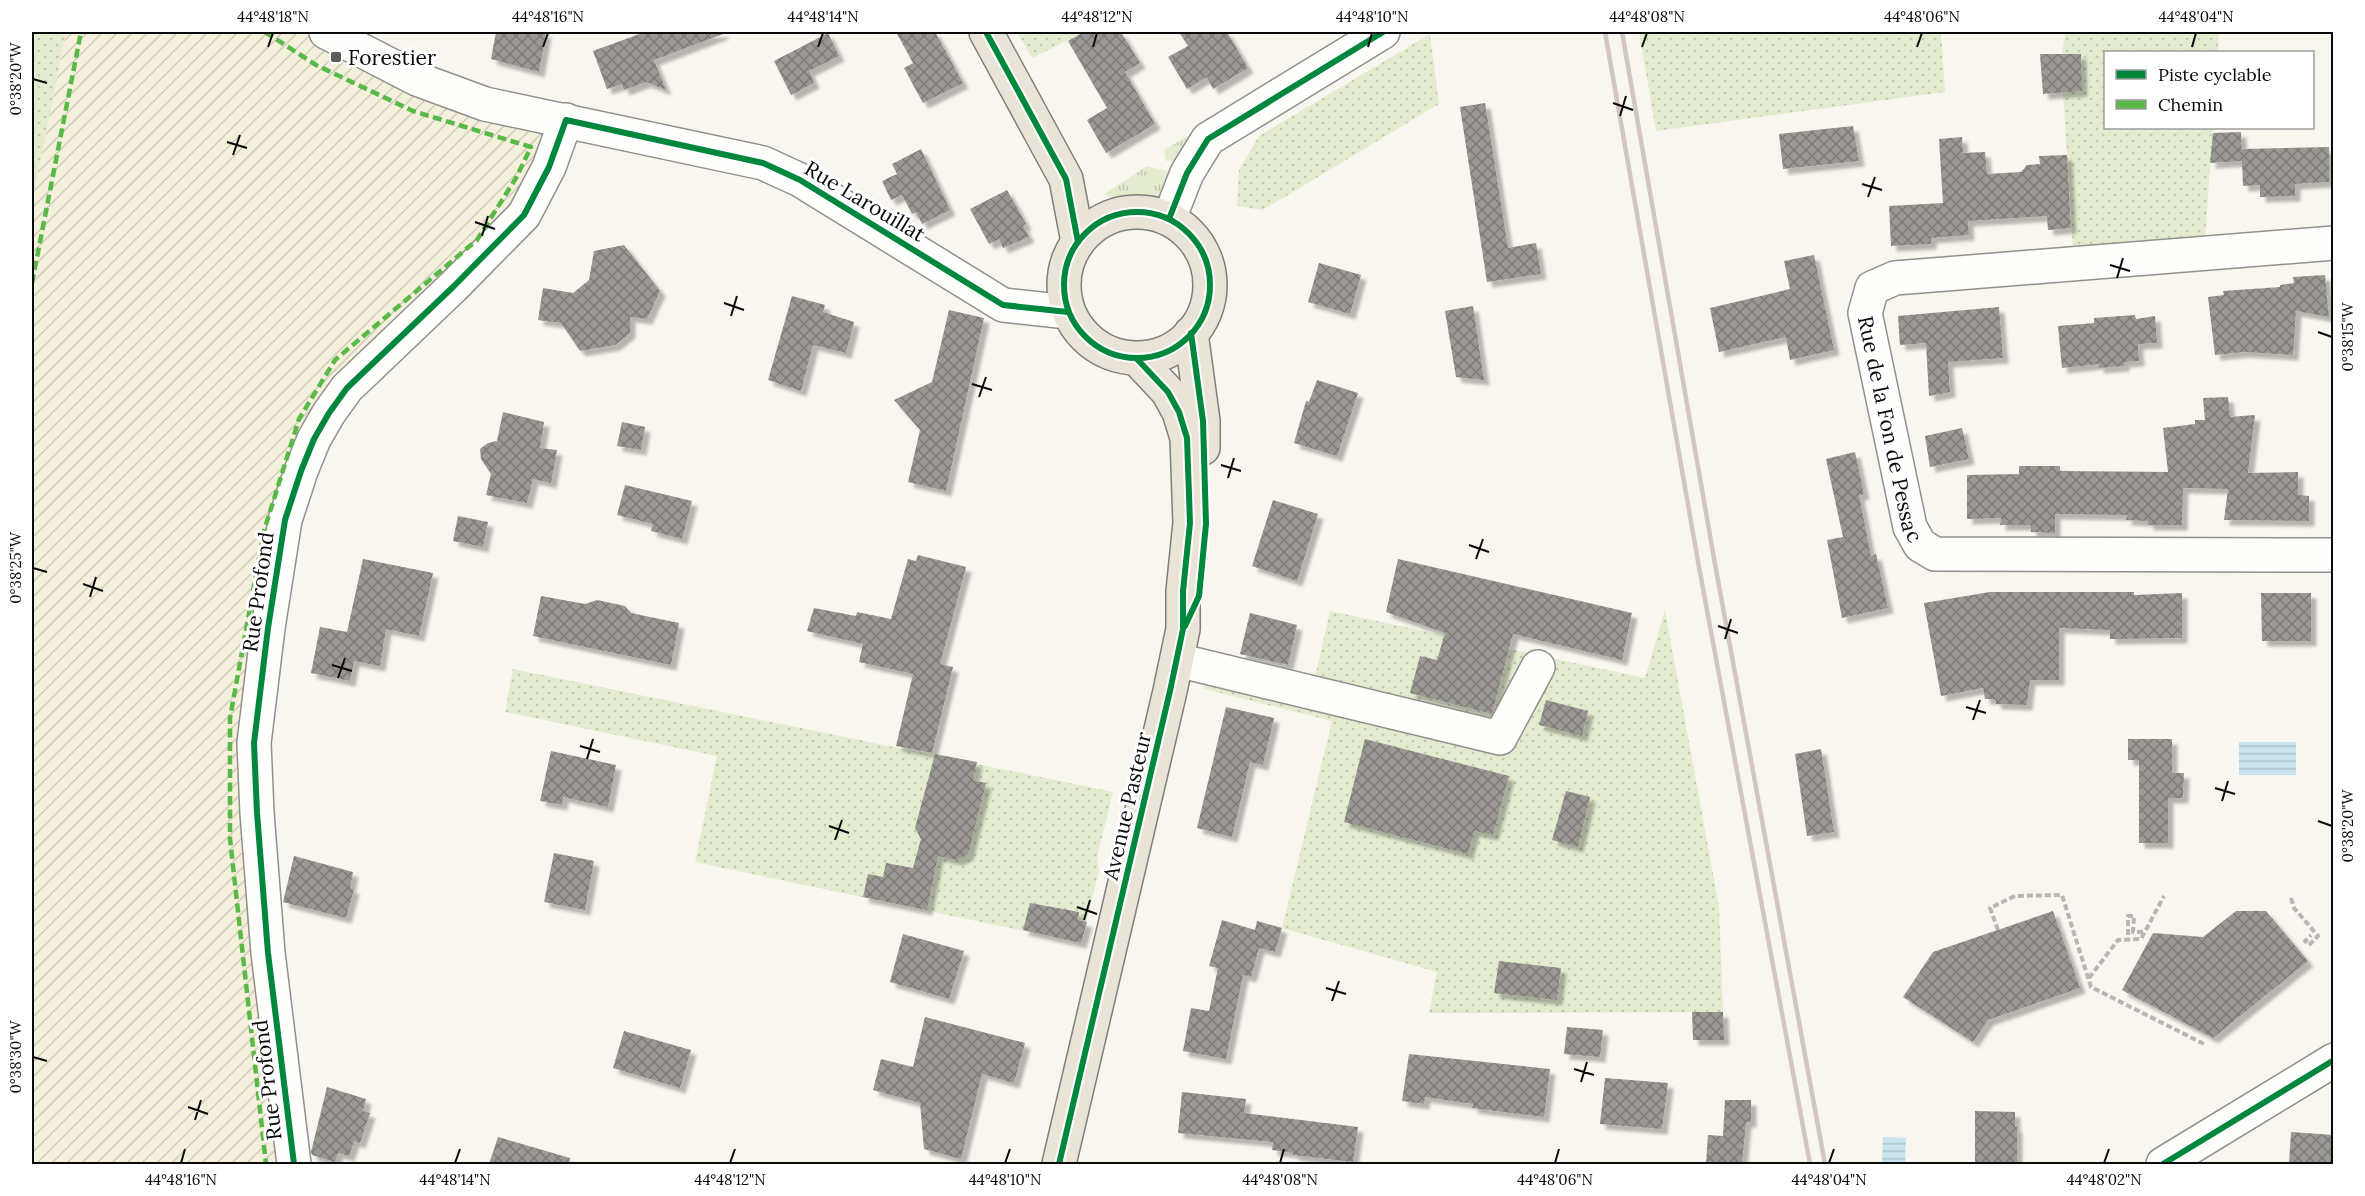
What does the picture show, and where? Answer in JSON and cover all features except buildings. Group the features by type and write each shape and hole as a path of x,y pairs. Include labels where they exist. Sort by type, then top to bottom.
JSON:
{"main road":[{"path":"986,32 1066,179 1078,242"},
{"path":"1066,179 1112,216"},
{"path":"1131,212 1150,213 1169,219 1189,233 1203,253 1210,277 1208,301 1199,324 1183,343 1161,354 1137,359 1117,356 1099,349 1081,333 1068,312 1064,288 1066,264 1078,242 1093,226 1112,216 1131,212"},
{"name":"Avenue Pasteur","path":"1059,1164 1180,645 1199,596 1206,524 1203,421 1191,333"},
{"name":"Avenue Pasteur","path":"1137,359 1168,392 1179,412 1187,438 1190,523 1180,645"}],"street":[{"name":"Rue Larouillat","path":"326,32 407,74 485,104 763,163 800,180 1003,304 1068,312"},
{"path":"1169,219 1187,173 1208,139 1383,32"},
{"name":"Rue Profond","path":"294,1164 268,953 254,743 268,628 285,520 314,439 329,413 347,388 453,287 524,215 549,167 566,120"},
{"name":"Rue de la Fon de Pessac","path":"2334,243 1895,278 1872,288 1865,313 1910,527 1920,545 1935,554 2334,555"},
{"path":"1180,645 1500,738 1538,667"},
{"path":"2163,1164 2334,1060"}],"path":[{"path":"1998,930 1990,908 2015,896 2062,895 2091,987 2204,1044"},
{"path":"2088,979 2118,940 2141,939 2164,896"},
{"path":"2291,898 2294,908 2318,936 2309,945 2305,941 2312,935"},
{"path":"2128,935 2128,916 2134,916 2133,932 2145,932"}],"shaded area":[{"path":"66,32 321,32 566,120 549,167 314,439 254,743 294,1164 32,1164 32,203"}],"green space":[{"path":"32,32 66,32 32,203"},
{"path":"1017,32 1084,32 1032,58"},
{"path":"1639,32 1941,32 1945,92 1656,131"},
{"path":"2065,32 2219,32 2218,51 2104,51 2104,129 2213,129 2205,239 2073,249 2061,63"},
{"path":"1430,34 1439,104 1263,210 1237,206 1239,170 1259,136"},
{"path":"1191,134 1199,135 1182,160 1166,161 1164,150"},
{"path":"1147,166 1170,172 1166,191 1160,199 1144,202 1116,199 1104,194"},
{"path":"1665,610 1719,907 1723,1012 1429,1013 1437,972 1282,928 1332,721 1204,689 1211,662 1313,686 1330,611 1645,678"},
{"path":"513,669 1113,792 1097,857 1099,871 1081,943 695,862 717,756 505,712"}],"water":[{"path":"2239,742 2296,742 2296,775 2239,775"},
{"path":"1883,1137 1906,1138 1905,1164 1882,1164"}],"railway":[{"path":"1605,32 1699,567 1810,1164"},
{"path":"1622,32 1715,564 1825,1164"}],"marked path":[{"path":"32,283 81,32"},
{"path":"265,32 316,65 413,111 531,147 516,178 477,240 335,360 299,419 264,531 230,718 230,839 266,1164"}],"cycle path":[{"path":"986,32 1066,179 1078,242"},
{"path":"1169,219 1187,173 1208,139 1383,32"},
{"path":"294,1164 268,953 254,743 268,628 285,520 314,439 329,413 347,388 453,287 524,215 549,167 566,120 763,163 800,180 1003,305 1068,312"},
{"path":"1137,212 1165,218 1189,233 1204,257 1210,285 1204,313 1189,337 1165,352 1137,358 1109,352 1085,337 1070,313 1064,285 1070,257 1085,233 1109,218 1137,212"},
{"path":"1185,626 1199,596 1206,524 1203,421 1191,333"},
{"path":"1059,1164 1183,629 1183,591 1190,523 1187,438 1179,412 1168,392 1137,359"},
{"path":"2163,1164 2334,1060"}],"place":[{"name":"Forestier","path":"336,57"}]}
